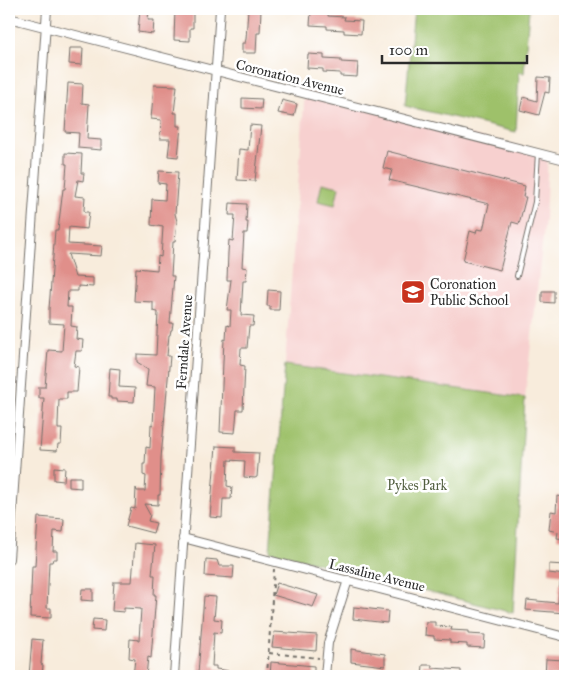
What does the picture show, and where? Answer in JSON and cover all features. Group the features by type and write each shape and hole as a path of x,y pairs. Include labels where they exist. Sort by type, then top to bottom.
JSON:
{"street":[{"path":"9,559 47,9"},
{"name":"Ferndale Avenue","path":"174,676 220,9"},
{"name":"Coronation Avenue","path":"9,18 565,160"},
{"name":"Lassaline Avenue","path":"183,538 565,637"},
{"path":"325,676 328,643 348,580"}],"lane":[{"path":"517,276 535,202 538,153"}],"path":[{"path":"267,676 274,569"},
{"path":"268,653 321,658"},
{"path":"355,676 363,676"}],"shaded area":[{"name":"Coronation Public School","path":"305,91 548,155 545,218 525,398 285,365"}],"green space":[{"path":"414,9 529,9 524,73 519,72 516,132 405,106"},
{"path":"322,183 339,187 335,205 318,201"},
{"name":"Pykes Park","path":"285,365 525,398 513,613 270,551"}],"building":[{"path":"140,9 149,9 148,20 154,20 153,34 138,32"},
{"path":"175,9 193,9 193,28 190,28 190,41 174,40"},
{"path":"248,9 261,9 260,33 257,33 256,53 242,53 242,43 245,43 246,39"},
{"path":"311,12 345,17 344,20 362,21 361,34 327,29 327,26 310,25"},
{"path":"70,48 83,48 82,65 69,64"},
{"path":"308,54 324,55 324,59 358,63 357,77 340,76 340,73 323,72 323,69 307,68"},
{"path":"538,77 550,78 549,93 545,92 539,115 520,110 523,97 537,101"},
{"path":"68,83 83,84 82,103 89,104 87,139 101,140 101,150 78,148 79,133 65,132"},
{"path":"154,85 177,86 174,113 177,113 177,126 181,126 178,157 168,156 170,139 160,139 161,120 151,119"},
{"path":"242,98 262,99 261,109 242,108"},
{"path":"282,100 297,104 294,116 278,113"},
{"path":"250,125 261,126 255,181 237,180 239,149 248,150"},
{"path":"387,151 525,186 523,197 526,197 519,224 512,222 500,270 463,261 470,231 476,233 477,229 483,230 489,204 389,180 392,170 383,168"},
{"path":"65,153 82,154 81,173 84,173 83,181 78,180 75,196 85,197 84,210 89,212 87,229 69,227 68,244 102,246 101,256 68,254 75,277 93,278 93,287 78,286 78,291 68,291 67,307 72,307 71,326 77,327 76,339 83,340 82,351 76,351 74,366 79,367 77,392 67,392 67,399 59,399 58,429 62,429 61,444 58,444 57,451 40,450 44,398 39,398 39,387 45,387 48,350 62,351 64,324 49,323 49,309 55,230 58,230 63,189 65,189 67,164 65,164"},
{"path":"159,171 178,172 175,214 177,221 175,242 173,242 171,276 174,276 170,323 173,323 169,335 167,356 170,356 161,458 160,495 158,495 158,505 144,504 150,515 148,521 156,523 153,533 126,526 131,508 135,509 136,488 137,491 145,491 146,476 143,475 143,464 145,464 146,447 150,448 151,424 153,425 155,387 146,386 148,369 137,362 137,354 156,355 158,312 153,311 153,302 134,301 136,268 157,270 158,256 161,257 163,227 151,225 152,199 165,200 166,184 158,183"},
{"path":"230,203 247,204 246,222 248,222 247,233 244,233 242,267 247,268 246,281 243,281 241,315 254,316 253,326 249,326 247,348 241,348 240,365 245,366 243,410 237,410 235,433 220,432 224,339 226,340 227,325 230,326 231,310 227,310 231,280 227,280 228,253 229,240 233,241 235,215 229,215"},
{"path":"268,290 280,291 279,310 270,310 270,306 267,306"},
{"path":"542,291 554,291 554,303 542,302"},
{"path":"110,368 120,369 119,387 135,388 134,402 117,401 117,399 108,397"},
{"path":"216,446 235,447 235,452 259,453 257,477 255,478 244,477 245,461 228,460 227,486 232,487 231,499 223,499 222,518 210,517"},
{"path":"54,467 65,468 64,481 54,480"},
{"path":"69,477 81,477 81,488 69,487"},
{"path":"557,496 565,497 565,539 557,538 558,532 549,530 551,511 556,512"},
{"path":"38,517 64,519 63,532 54,531 53,551 57,551 57,559 49,562 47,608 51,608 51,618 30,617 32,566 35,566"},
{"path":"135,543 155,545 152,575 155,575 154,595 156,595 151,658 148,657 146,676 133,676 135,659 129,658 130,639 139,640 141,609 124,608 124,612 112,611 114,582 132,582"},
{"path":"206,559 217,560 219,566 234,566 233,578 205,576"},
{"path":"549,564 565,565 565,575 549,573"},
{"path":"277,583 318,595 313,607 273,595"},
{"path":"560,583 565,584 565,613 526,610 527,600 558,603"},
{"path":"82,589 93,589 93,601 81,600"},
{"path":"204,596 216,597 214,619 222,620 221,633 214,632 212,666 216,666 216,669 230,671 230,676 199,676 198,674"},
{"path":"354,607 388,611 387,623 353,619"},
{"path":"93,619 105,620 104,631 92,630"},
{"path":"426,622 435,622 435,626 452,627 451,630 468,631 468,634 485,635 484,648 467,647 467,644 450,643 450,640 434,639 434,636 425,635"},
{"path":"274,632 317,635 316,651 272,647"},
{"path":"32,639 43,640 42,676 29,676"},
{"path":"351,649 385,654 385,666 351,662"},
{"path":"546,659 565,660 564,676 545,676"},
{"path":"271,662 314,666 314,676 270,676"},
{"path":"423,665 432,665 432,668 461,670 461,676 422,676"}],"place":[{"name":"Coronation Public School","path":"413,292"}]}
